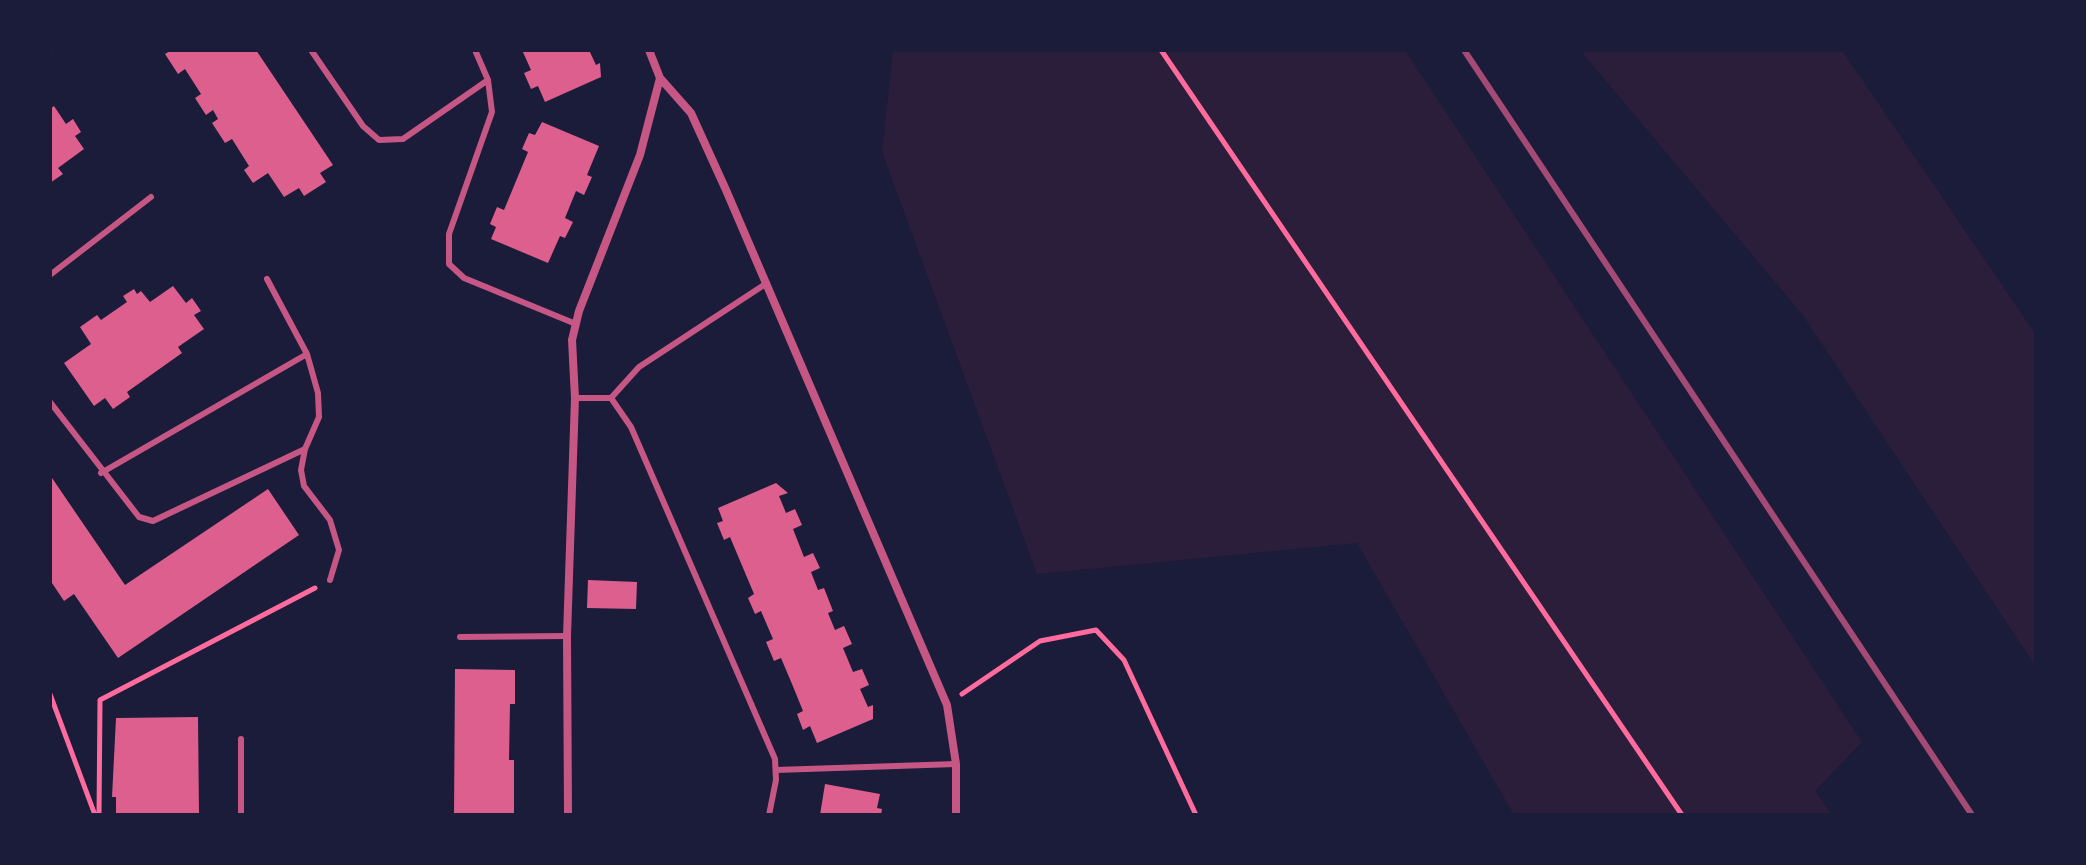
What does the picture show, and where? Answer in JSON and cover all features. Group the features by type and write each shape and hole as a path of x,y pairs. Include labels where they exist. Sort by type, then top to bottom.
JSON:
{"street":[{"path":"649,50 660,78 691,113 947,705 956,764 956,815"},
{"path":"568,815 567,636 575,398 572,340 640,155 660,78"}],"lane":[{"path":"311,50 363,126 379,140 403,139 488,80"},
{"path":"475,50 488,80 492,112 449,234 449,264 464,278 576,324"},
{"path":"50,275 151,197"},
{"path":"267,279 307,354 318,393 319,417 305,449 301,470 304,486 330,520 339,550 330,580"},
{"path":"611,398 622,381 639,367 767,283"},
{"path":"101,473 307,354"},
{"path":"575,398 611,398"},
{"path":"611,398 631,427 764,730 776,770 769,815"},
{"path":"50,402 101,473 139,517 153,521 305,449"},
{"path":"460,637 567,636"},
{"path":"241,739 241,815"},
{"path":"776,770 956,764"}],"path":[{"path":"1161,50 1682,815"},
{"path":"97,815 100,700 330,580"},
{"path":"947,705 1040,641 1096,630 1124,660 1196,815"},
{"path":"50,694 97,815"}],"shaded area":[{"path":"893,50 1405,50 1862,742 1815,791 1832,815 1514,815 1357,543 1037,574 882,152"},
{"path":"1584,50 1842,50 2036,335 2036,667 1802,314 1584,55"}],"building":[{"path":"172,50 256,50 333,165 320,173 326,182 304,196 299,188 284,197 268,173 253,183 244,170 249,166 232,139 225,143 212,123 218,119 213,110 206,115 195,98 201,94 185,69 178,74 165,54"},
{"path":"522,50 589,50 596,65 600,63 601,77 545,102 538,86 531,89 524,73 531,70"},
{"path":"54,106 66,124 73,119 81,132 75,136 84,149 58,168 63,174 50,183 50,109"},
{"path":"542,122 599,146 587,175 592,177 584,195 576,191 565,218 573,222 565,238 560,236 548,263 491,239 496,227 490,224 497,207 504,210 528,152 522,149 529,133 535,135"},
{"path":"173,286 186,303 192,298 201,311 194,315 204,329 178,347 182,353 127,392 130,397 113,409 105,398 94,406 64,363 91,344 80,327 97,315 101,320 127,302 123,296 134,289 137,294 141,291 150,302"},
{"path":"50,475 125,585 268,489 299,535 118,658 74,594 64,601 50,580"},
{"path":"776,483 788,493 779,496 786,513 795,509 802,525 793,529 804,557 813,553 820,568 811,572 818,590 824,588 833,611 828,613 835,630 844,626 852,644 843,648 853,672 862,669 869,685 860,689 868,707 873,705 873,719 817,743 810,726 803,730 797,714 803,711 792,684 781,658 774,661 766,642 773,639 761,611 755,614 748,598 754,594 730,537 724,540 717,523 723,521 718,508"},
{"path":"588,580 637,582 636,609 587,608"},
{"path":"455,669 515,670 515,704 510,704 509,760 514,760 514,815 454,815"},
{"path":"198,717 199,815 116,815 116,797 112,797 116,718"},
{"path":"825,784 880,794 877,808 882,809 881,815 820,815"}],"railway":[{"path":"1464,50 1972,815"}]}
